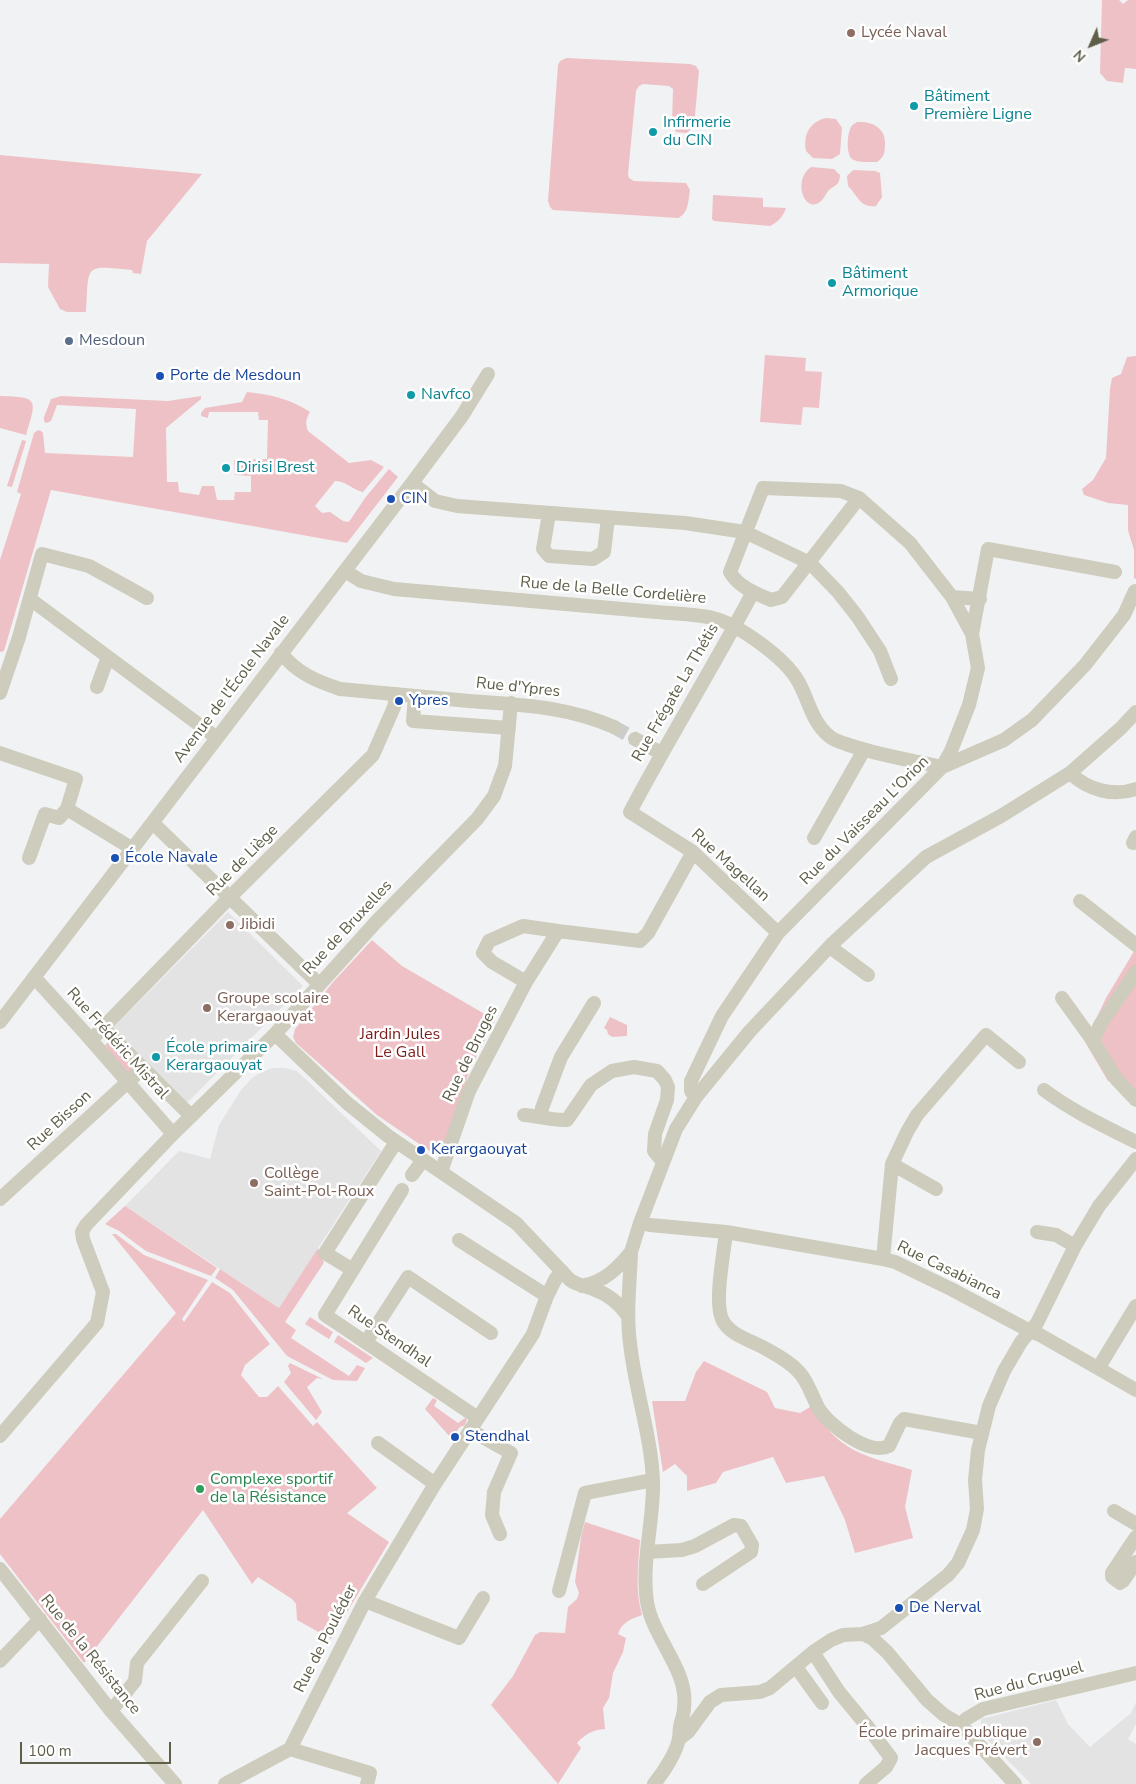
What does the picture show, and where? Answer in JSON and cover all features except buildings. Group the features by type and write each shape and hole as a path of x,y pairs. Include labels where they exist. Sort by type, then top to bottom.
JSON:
{"street":[{"name":"Avenue de l'École Navale","path":"1,1018 34,978 412,483 462,416 488,374"},
{"path":"412,483 435,501 457,506 685,523 745,532 810,563 858,616 880,652 891,679"},
{"path":"859,498 782,597 771,600 753,592 734,579 730,572 763,488 841,491 859,498 910,543 952,597 972,634 978,668 952,752 942,767"},
{"path":"549,514 543,549 549,556 593,559 604,552 608,518"},
{"path":"972,634 988,549 1115,572"},
{"path":"0,693 30,599 42,554 89,566 147,598"},
{"name":"Rue de la Belle Cordelière","path":"345,570 361,581 394,589 713,618 761,644 780,659 796,678 810,711 830,738 864,750 942,767"},
{"name":"Rue du Vaisseau L'Orion","path":"696,1097 691,1091 691,1081 722,1016 778,933 942,767 1004,740 1032,720 1085,666 1124,615 1135,591"},
{"name":"Rue Frégate La Thétis","path":"630,812 661,753 753,592"},
{"path":"952,597 980,599"},
{"path":"30,599 217,738"},
{"name":"Rue d'Ypres","path":"281,654 288,662 313,680 340,689 511,703 591,717 614,727"},
{"path":"97,687 108,657"},
{"name":"Rue de Liège","path":"91,1040 229,898 373,756 394,706 397,694"},
{"path":"415,696 413,721 509,728"},
{"name":"Rue de Bruxelles","path":"0,1436 97,1323 103,1292 82,1239 82,1232 86,1225 173,1134 275,1034 376,922 477,819 494,796 505,766 511,703"},
{"path":"654,1784 669,1762 679,1739 685,1707 682,1684 648,1608 646,1593 647,1552 653,1480 649,1446 632,1359 628,1316 632,1252 640,1223 676,1129 696,1097 750,1032 830,947 926,857 1001,816 1070,773 1122,728 1136,712"},
{"path":"635,739 661,753"},
{"path":"814,838 864,750"},
{"path":"0,754 76,779 67,808 59,818 45,814 29,858"},
{"path":"1070,773 1078,780 1114,794 1136,789"},
{"path":"67,808 132,849"},
{"name":"Rue Magellan","path":"630,812 694,852 778,933"},
{"path":"153,823 319,984"},
{"path":"526,982 492,962 483,953 489,941 523,926 640,941 648,933 694,852"},
{"path":"1080,901 1136,945"},
{"name":"Rue de Bruges","path":"441,1172 469,1091 526,982 558,931"},
{"path":"830,947 868,975"},
{"path":"1093,1041 1100,1025 1136,972"},
{"name":"Rue Frédéric Mistral","path":"34,978 173,1134"},
{"path":"1062,998 1093,1041 1117,1080 1136,1100"},
{"path":"541,1116 542,1108 561,1057 594,1003"},
{"name":"Rue Frédéric Mistral","path":"103,1028 192,1116"},
{"path":"275,1034 347,1103 396,1142 516,1223 570,1280 581,1286 595,1289 612,1298 619,1303 628,1316"},
{"path":"883,1259 892,1164 917,1115 986,1035 1019,1062"},
{"path":"524,1116 541,1116 567,1120 591,1085 612,1071 634,1067 657,1071 668,1087 667,1100 655,1134 654,1151 663,1162"},
{"name":"Rue Bisson","path":"0,1199 143,1068"},
{"path":"1044,1090 1059,1101 1096,1122 1136,1142"},
{"path":"353,1270 325,1253 396,1142"},
{"path":"679,1739 688,1732 710,1702 721,1694 760,1692 770,1688 813,1652 831,1640 844,1635 864,1634 882,1628 948,1575 958,1564 973,1530 977,1509 974,1480 982,1433 989,1406 1004,1370 1036,1323 1075,1246 1100,1206 1136,1159"},
{"path":"412,1175 423,1160"},
{"path":"892,1164 936,1189"},
{"name":"Rue Stendhal","path":"402,1190 325,1315 478,1418"},
{"name":"Rue Casabianca","path":"640,1223 726,1232 894,1262 951,1288 1040,1335 1099,1367 1136,1390"},
{"path":"726,1232 719,1302 722,1321 733,1332 768,1349 788,1362 807,1383 820,1410 832,1424 864,1445 879,1449 889,1446 900,1422 904,1419 982,1433"},
{"path":"1037,1232 1056,1235 1075,1246"},
{"path":"459,1240 547,1296"},
{"path":"581,1286 593,1284 615,1271 632,1252"},
{"name":"Rue de Pouléder","path":"290,1749 365,1601 435,1484 533,1334 547,1296 556,1278 562,1272"},
{"path":"366,1342 408,1277 491,1333"},
{"path":"1099,1367 1136,1306"},
{"path":"470,1430 511,1453 494,1492 492,1515 500,1534"},
{"path":"378,1443 435,1484"},
{"path":"559,1591 585,1493 653,1480"},
{"path":"1114,1511 1136,1524"},
{"path":"647,1552 682,1550 695,1546 734,1525 741,1526 752,1545 751,1552 703,1584"},
{"path":"1136,1538 1112,1573 1112,1577 1120,1583 1136,1562"},
{"name":"Rue de la Résistance","path":"0,1569 111,1711 175,1784"},
{"path":"111,1711 134,1681 137,1663 202,1581"},
{"path":"365,1601 459,1638 483,1598"},
{"path":"0,1661 40,1619"},
{"path":"881,1647 882,1628"},
{"path":"864,1634 881,1647 927,1700 944,1715 961,1725 1015,1784"},
{"path":"813,1652 839,1692 891,1758 886,1767 866,1784"},
{"path":"796,1667 822,1703"},
{"name":"Rue du Cruguel","path":"961,1725 966,1719 983,1709 1136,1673"},
{"path":"225,1784 290,1749 370,1773 367,1784"}],"shaded area":[{"name":"Groupe scolaire Kerargaouyat","path":"228,912 303,986 186,1104 111,1030"},
{"name":"Collège Saint-Pol-Roux","path":"272,1068 285,1068 297,1071 381,1151 279,1308 125,1206 179,1151 210,1159 219,1125 241,1090 252,1078"},
{"name":"École primaire publique Jacques Prévert","path":"1056,1700 1068,1724 1090,1747 1131,1713 1136,1702 1136,1724 1128,1739 1136,1744 1136,1784 1031,1784 981,1733 981,1719"}],"green space":[{"path":"1102,0 1119,0 1123,4 1128,0 1136,0 1136,69 1125,68 1123,83 1107,81 1100,73"},
{"path":"566,58 690,64 696,66 699,71 694,126 687,133 676,132 672,124 673,89 669,86 643,84 639,86 636,91 628,174 629,178 634,181 686,183 690,190 687,206 682,216 678,218 553,210 550,207 548,201 558,65 560,61"},
{"path":"826,118 836,119 842,128 840,154 832,159 813,158 806,151 807,134 816,122"},
{"path":"857,122 873,124 881,130 885,138 883,156 877,162 857,161 850,156 848,149 849,134 851,127"},
{"path":"0,155 202,174 147,241 141,274 133,273 132,270 97,268 89,276 86,312 67,312 60,309 48,287 49,264 0,263"},
{"path":"811,167 834,169 840,175 838,183 816,204 806,201 801,188 805,173"},
{"path":"853,170 880,173 882,197 876,206 863,203 848,186 847,176"},
{"path":"713,195 763,198 763,207 786,208 780,219 770,226 714,221 712,219"},
{"path":"765,355 806,358 805,371 822,372 819,408 803,407 801,425 760,422"},
{"path":"1136,356 1136,579 1134,578 1134,550 1128,530 1128,505 1108,503 1084,495 1082,489 1093,480 1106,458 1112,378 1121,374 1127,357"},
{"path":"247,392 280,398 310,412 306,421 308,431 349,463 371,460 384,467 363,492 342,482 335,481 315,506 322,513 330,512 343,521 348,522 389,469 398,477 347,543 51,490 4,651 0,652 0,560 21,494 17,492 34,433 38,430 43,433 45,453 133,457 136,409 57,405 51,421 46,423 44,417 51,399 61,396 168,401 201,396 201,399 166,428 167,482 178,482 179,492 199,495 202,486 214,486 217,500 234,500 235,492 251,492 251,476 235,475 234,460 267,459 268,420 259,420 258,412 209,412 208,418 201,416 201,413 205,408 242,402"},
{"path":"0,396 22,397 32,402 32,414 26,435 0,428"},
{"path":"22,440 26,441 12,487 7,486"},
{"name":"Jardin Jules Le Gall","path":"372,940 402,966 495,1020 470,1069 442,1152 434,1154 377,1115 296,1043 293,1037 295,1029 334,981"},
{"path":"1136,943 1136,1100 1117,1085 1108,1081 1085,1042 1106,998 1133,953"},
{"path":"610,1017 627,1025 627,1036 612,1037 608,1034 604,1028"},
{"path":"108,1042 135,1068 128,1073 105,1045"},
{"path":"125,1206 217,1268 211,1276 146,1251 119,1231 105,1224"},
{"name":"Complexe sportif de la Résistance","path":"112,1234 116,1234 144,1255 208,1280 182,1319 184,1322 212,1282 230,1293 270,1344 245,1365 241,1375 259,1397 267,1397 278,1386 313,1426 317,1422 377,1488 347,1513 389,1542 331,1639 297,1620 296,1604 292,1599 258,1577 252,1584 203,1510 84,1663 0,1554 0,1519 176,1313"},
{"path":"318,1248 324,1262 285,1322 296,1330 291,1338 349,1376 357,1365 365,1368 357,1381 333,1380 287,1356 233,1290 215,1278 220,1269 279,1308"},
{"path":"310,1317 333,1332 329,1339 305,1324"},
{"path":"338,1335 373,1358 366,1363 334,1342"},
{"path":"704,1361 767,1392 775,1408 800,1413 810,1407 835,1436 855,1451 912,1470 905,1507 913,1538 855,1553 845,1520 824,1476 786,1483 773,1457 723,1472 716,1483 687,1491 687,1476 675,1464 663,1472 652,1401 685,1401 696,1372"},
{"path":"290,1363 323,1379 317,1378 307,1387 322,1412 316,1420 284,1382 291,1373 288,1366"},
{"path":"433,1398 437,1400 434,1406 458,1423 465,1418 467,1419 465,1425 460,1427 451,1438 425,1409"},
{"path":"585,1522 640,1540 638,1587 642,1615 624,1624 618,1634 626,1638 623,1652 613,1673 609,1698 603,1708 605,1729 590,1733 577,1743 581,1748 558,1784 491,1705 513,1676 535,1635 540,1632 565,1633 568,1607 577,1599 579,1593 575,1582"}],"tunnel":[{"path":"614,727 635,739"}],"place":[{"name":"Lycée Naval","path":"851,33"},
{"name":"Bâtiment Première Ligne","path":"914,106"},
{"name":"Infirmerie du CIN","path":"653,132"},
{"name":"Bâtiment Armorique","path":"832,283"},
{"name":"Mesdoun","path":"69,341"},
{"name":"Porte de Mesdoun","path":"160,376"},
{"name":"Navfco","path":"411,395"},
{"name":"Dirisi Brest","path":"226,468"},
{"name":"CIN","path":"391,499"},
{"name":"Ypres","path":"399,701"},
{"name":"École Navale","path":"115,858"},
{"name":"Jibidi","path":"230,925"},
{"name":"Groupe scolaire Kerargaouyat","path":"207,1008"},
{"name":"École primaire Kerargaouyat","path":"156,1057"},
{"name":"Kerargaouyat","path":"421,1150"},
{"name":"Collège Saint-Pol-Roux","path":"254,1183"},
{"name":"Stendhal","path":"455,1437"},
{"name":"Complexe sportif de la Résistance","path":"200,1489"},
{"name":"De Nerval","path":"899,1608"},
{"name":"École primaire publique Jacques Prévert","path":"1037,1742"}]}
